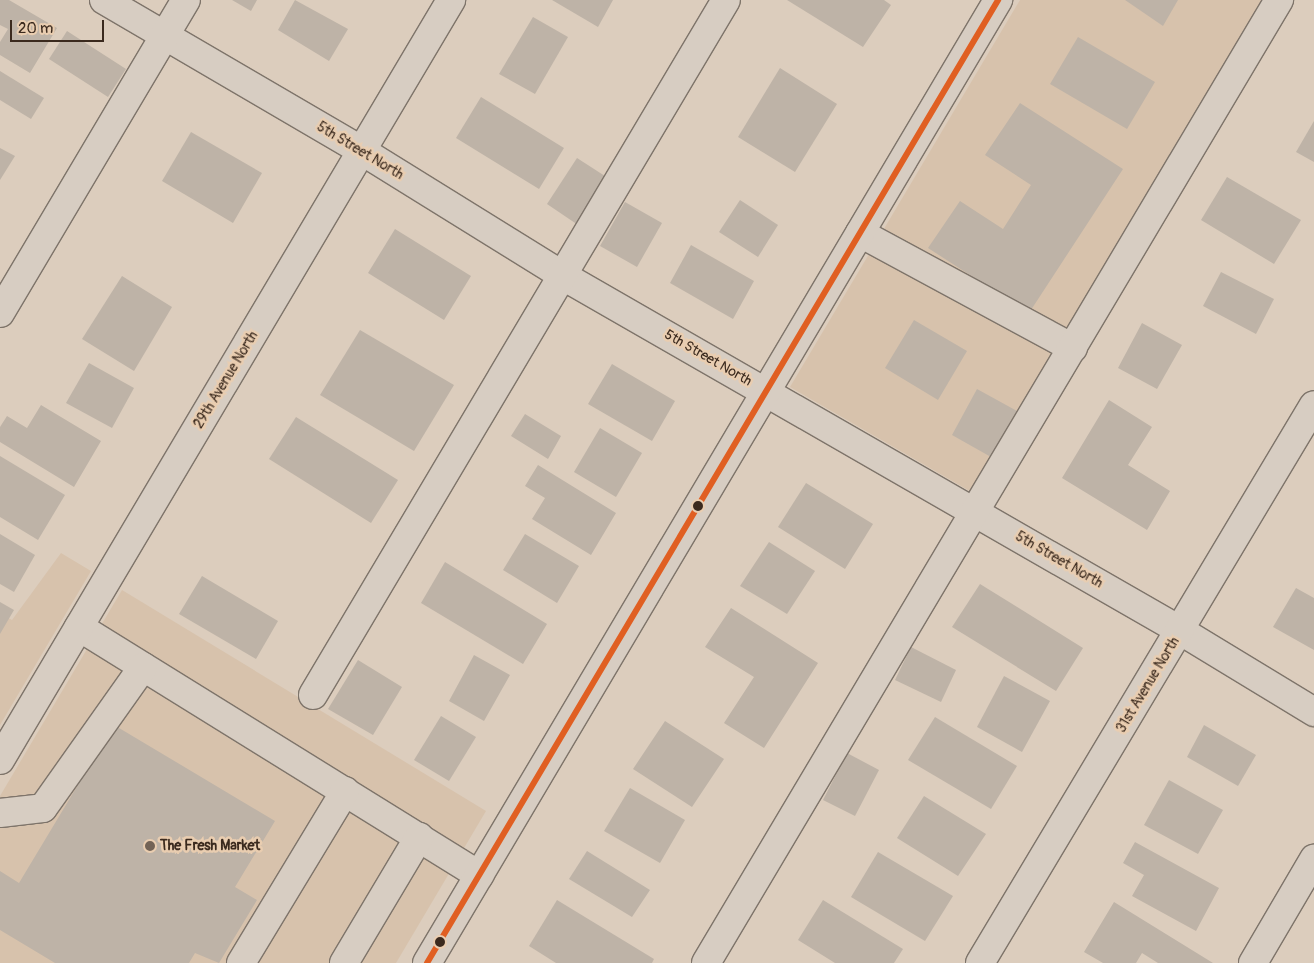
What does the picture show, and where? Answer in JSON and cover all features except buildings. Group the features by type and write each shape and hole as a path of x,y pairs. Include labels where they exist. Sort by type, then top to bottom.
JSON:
{"street":[{"name":"5th Street North","path":"104,0 362,151 565,277 1181,631 1314,712"},
{"path":"0,313 186,0"},
{"name":"29th Avenue North","path":"1,756 451,0"},
{"path":"313,695 565,277 726,0"},
{"path":"427,963 998,0"},
{"path":"706,963 1279,0"},
{"path":"860,233 1072,348"},
{"name":"31st Avenue North","path":"980,963 1181,631 1314,405"},
{"path":"79,627 479,875"},
{"path":"0,813 42,808 143,667"},
{"path":"241,963 345,791"},
{"path":"344,963 419,837"},
{"path":"1253,963 1314,859"}],"shaded area":[{"path":"1020,0 1271,0 987,501 790,387"},
{"path":"61,553 91,571 0,725 0,613 12,620"},
{"path":"122,590 486,811 396,963 0,963 0,796"}],"transit line":[{"path":"427,963 998,0"}],"place":[{"name":"The Fresh Market","path":"150,846"}]}
